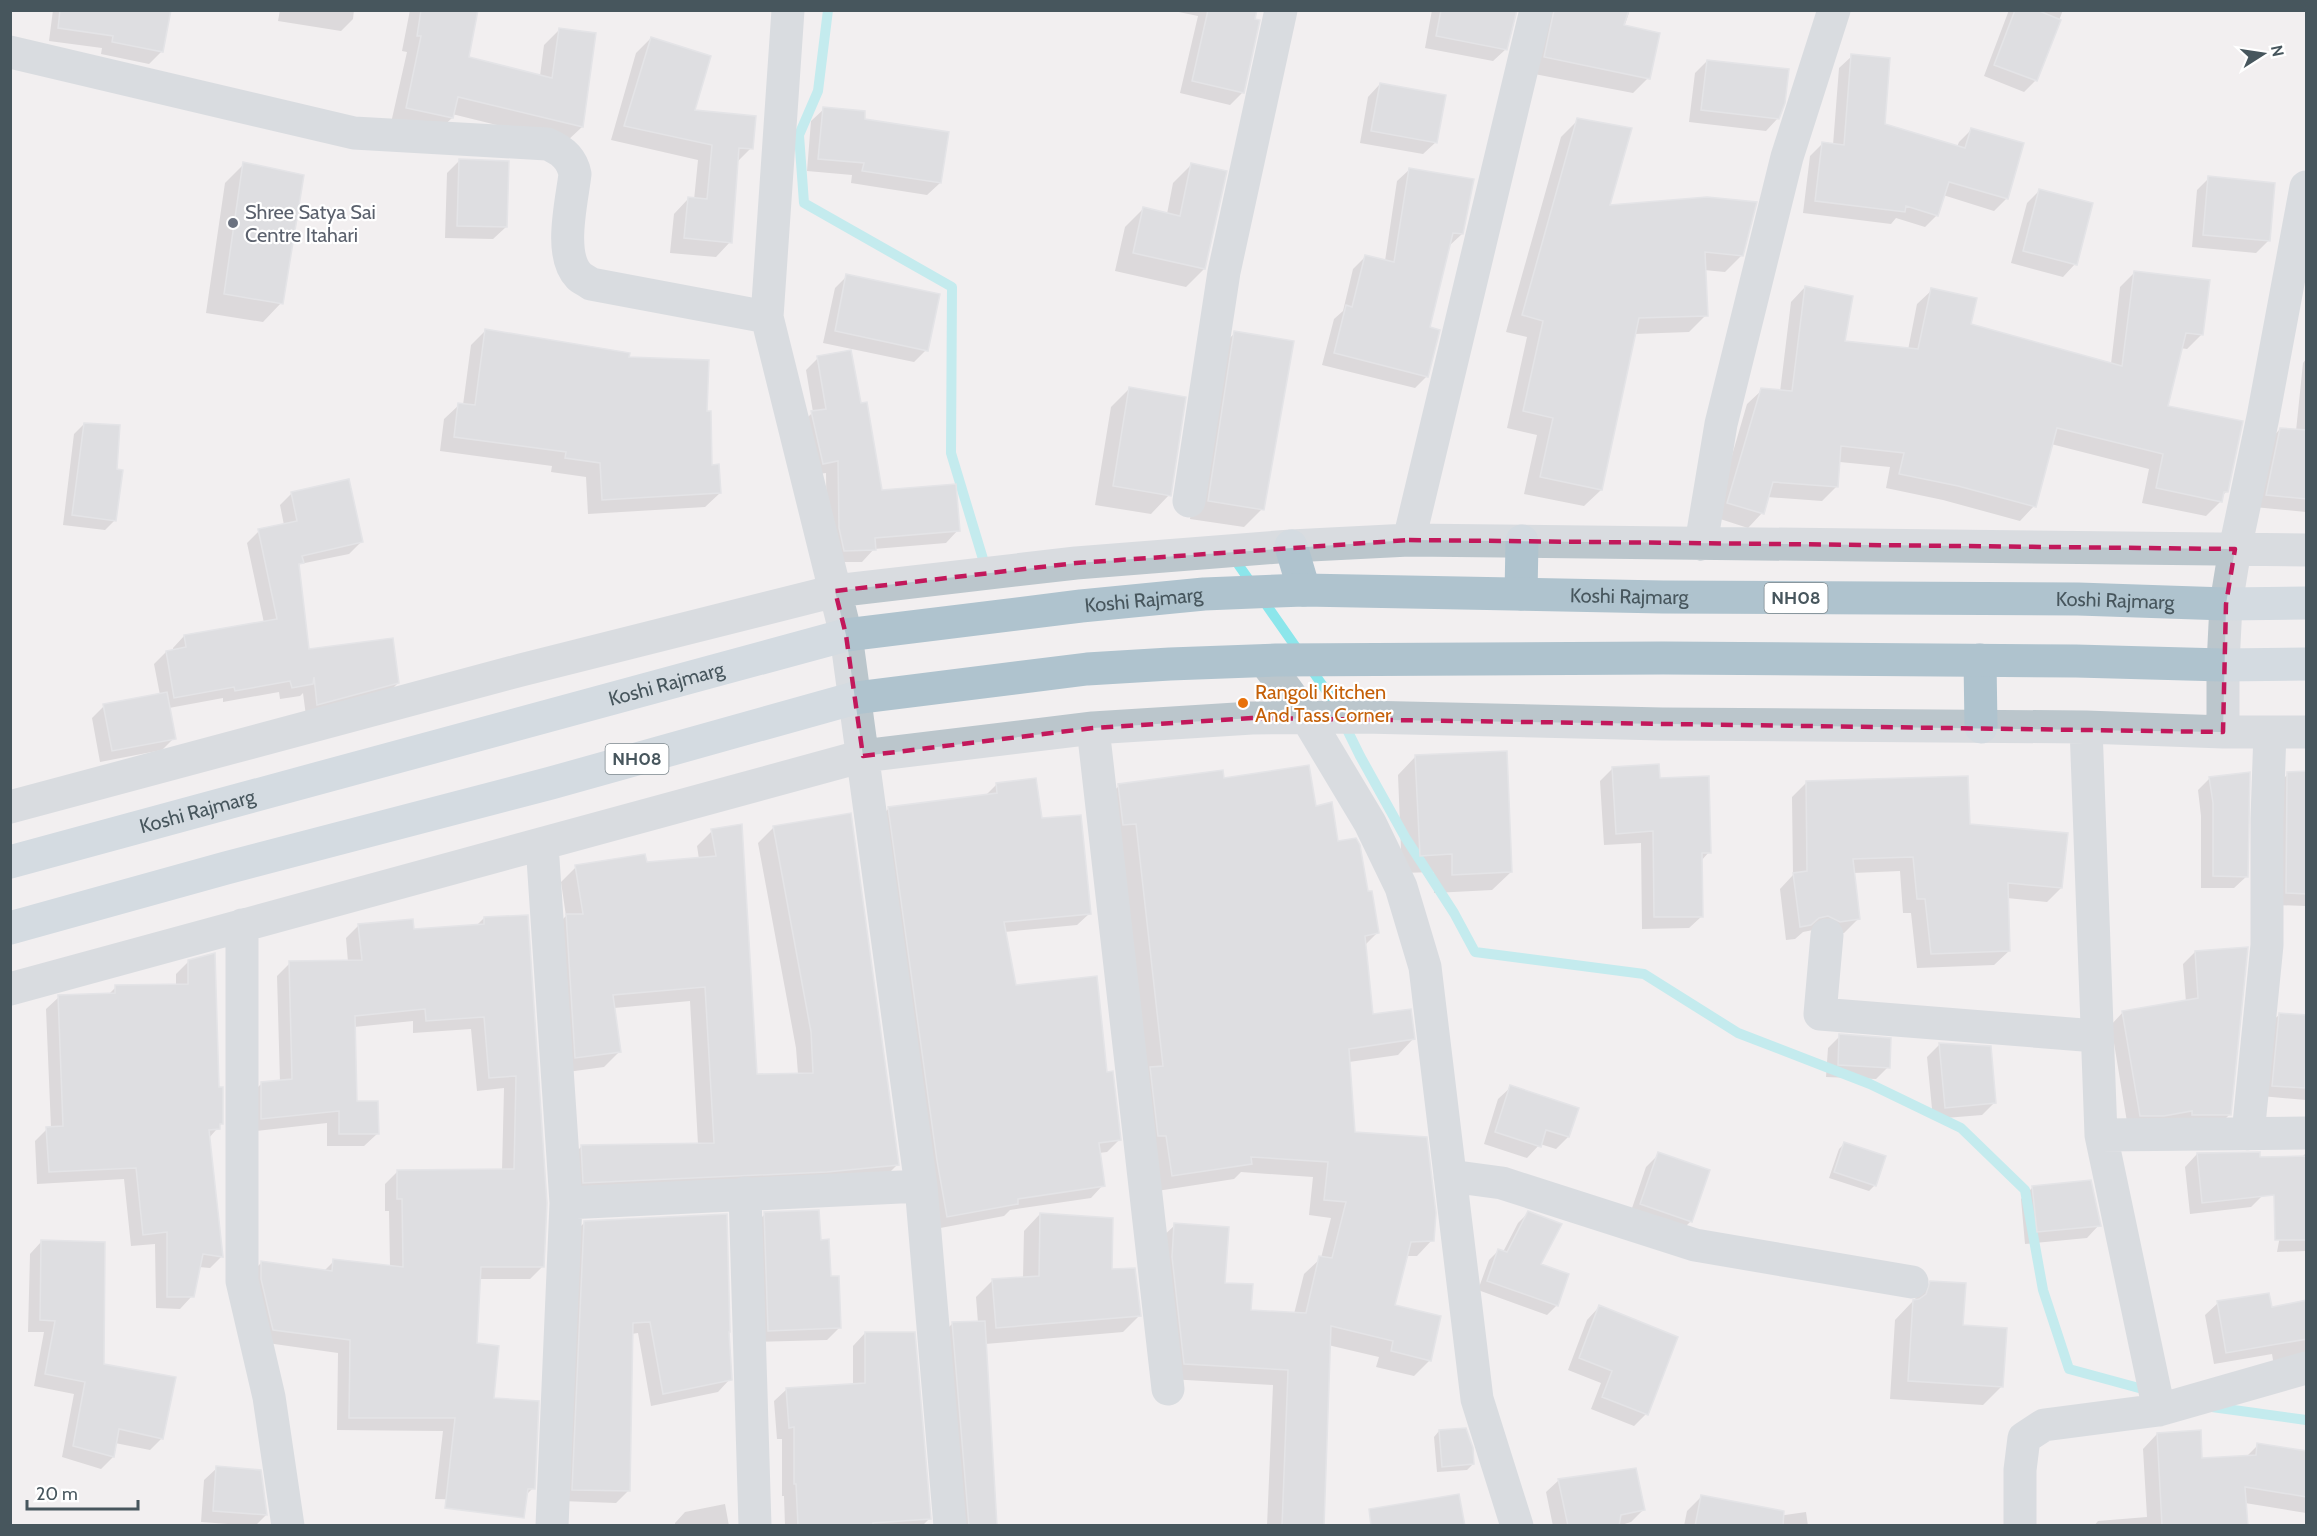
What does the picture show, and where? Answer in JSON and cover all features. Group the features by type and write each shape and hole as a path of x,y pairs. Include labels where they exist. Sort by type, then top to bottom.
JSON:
{"main road":[{"path":"1521,594 1522,541"},
{"path":"1277,547 1295,591"},
{"name":"Koshi Rajmarg","path":"10,862 846,635 1081,606 1247,592 1295,591 1675,597 2078,599 2226,604 2307,603"},
{"name":"NH08","path":"10,928 226,868 551,783 855,698 1087,669 1320,660 1663,658 2307,664"},
{"path":"1980,660 1981,727"}],"street":[{"path":"788,10 767,317 846,635 921,1186 950,1526"},
{"path":"1190,501 1224,272 1281,10"},
{"path":"1409,540 1536,10"},
{"path":"1701,544 1721,424 1787,157 1834,10"},
{"path":"10,52 354,133 547,144 559,148 573,166 575,174 567,245 570,261 578,276 591,284 767,317"},
{"path":"2223,732 2226,604 2307,187"},
{"path":"10,807 499,676 835,591 1076,563 1204,552 1409,540 2307,550"},
{"path":"1270,661 1316,718 1370,823 1401,887 1425,967 1477,1399 1516,1526"},
{"path":"10,989 863,756 1093,728 1252,718 1363,717 1662,724 2085,727 2223,732 2307,732"},
{"path":"2085,727 2101,1135 2159,1410"},
{"path":"1093,728 1168,1389"},
{"path":"2248,1134 2267,945 2270,732"},
{"path":"542,844 566,1203 552,1526"},
{"path":"242,925 242,1281 269,1397 288,1526"},
{"path":"1827,935 1820,1014 2096,1036"},
{"path":"2101,1135 2307,1133"},
{"path":"1450,1176 1502,1183 1695,1245 1912,1282"},
{"path":"566,1203 921,1186"},
{"path":"745,1193 755,1526"},
{"path":"2020,1526 2020,1470 2024,1438 2044,1425 2159,1410 2307,1368"}],"highlighted area":[{"path":"1409,540 2235,549 2226,604 2223,732 1252,718 1093,728 863,756 846,635 835,591 1076,563"}],"building":[{"path":"60,10 171,10 163,52 112,42 113,36 58,28"},
{"path":"421,10 478,10 469,57 552,78 559,28 596,33 583,127 458,97 453,118 406,108 421,36 417,36"},
{"path":"1208,10 1257,10 1255,19 1260,20 1244,93 1192,81"},
{"path":"1441,10 1517,10 1507,50 1436,36"},
{"path":"1554,10 1629,10 1624,25 1660,33 1650,79 1544,57"},
{"path":"2015,10 2037,10 2061,20 2037,81 1994,65"},
{"path":"651,37 711,56 695,110 756,116 753,149 739,148 732,243 684,238 688,197 707,199 712,145 624,126"},
{"path":"1851,54 1890,58 1885,124 1965,148 1971,128 2024,143 2008,199 1949,182 1938,216 1906,206 1905,212 1815,201 1822,142 1844,145"},
{"path":"1707,60 1789,69 1785,103 1779,119 1701,110"},
{"path":"1380,83 1446,95 1437,143 1371,131"},
{"path":"823,107 865,111 865,119 949,132 941,183 862,171 864,163 818,159"},
{"path":"1577,118 1632,128 1610,205 1707,197 1757,202 1743,256 1705,252 1708,316 1639,318 1602,490 1540,477 1553,418 1523,411 1543,321 1522,315"},
{"path":"459,159 509,161 507,227 457,226"},
{"path":"243,162 304,175 283,304 224,294"},
{"path":"1191,163 1227,171 1205,269 1133,253 1143,207 1180,216"},
{"path":"1409,168 1474,179 1463,234 1453,233 1430,327 1440,330 1428,377 1334,353 1346,305 1352,307 1365,255 1394,262"},
{"path":"2208,176 2275,183 2270,241 2203,235"},
{"path":"2039,189 2093,203 2077,265 2023,251"},
{"path":"2134,271 2210,280 2203,335 2186,333 2168,406 2243,421 2228,492 2224,492 2222,502 2156,488 2163,454 2057,428 2036,507 1958,486 1899,474 1904,453 1841,446 1838,487 1773,482 1764,514 1727,503 1761,388 1792,391 1805,286 1853,296 1845,341 1918,349 1931,288 1977,298 1971,324 2122,366"},
{"path":"846,274 940,294 928,351 835,331"},
{"path":"485,329 630,353 629,357 709,360 707,411 711,411 712,465 719,464 721,493 602,500 600,463 565,458 566,452 454,437 458,403 475,405"},
{"path":"1234,331 1294,341 1264,510 1208,501"},
{"path":"851,350 861,403 867,402 882,490 956,484 960,531 875,538 876,550 844,551 839,528 838,461 823,464 811,411 826,409 817,356"},
{"path":"1129,387 1186,397 1171,496 1113,486"},
{"path":"84,423 120,425 117,469 123,470 116,521 72,515"},
{"path":"2280,428 2307,430 2307,499 2266,495"},
{"path":"349,479 363,542 302,556 304,563 299,564 309,649 393,638 399,683 317,705 314,677 313,684 292,688 290,681 235,691 234,687 174,698 166,651 186,647 184,635 277,619 258,529 297,521 291,492"},
{"path":"167,692 176,739 112,751 103,704"},
{"path":"1507,751 1512,872 1452,875 1452,854 1420,856 1415,755"},
{"path":"1659,764 1660,778 1709,776 1711,853 1702,853 1703,917 1654,917 1653,831 1616,834 1612,767"},
{"path":"1309,765 1316,806 1332,802 1338,841 1356,838 1360,845 1368,891 1372,891 1379,933 1365,936 1373,1014 1411,1009 1415,1039 1349,1049 1355,1132 1427,1137 1436,1213 1434,1241 1411,1242 1395,1305 1441,1316 1431,1361 1391,1351 1393,1341 1331,1326 1324,1526 1282,1526 1288,1370 1184,1364 1172,1257 1174,1223 1229,1227 1225,1283 1253,1284 1251,1310 1306,1313 1319,1256 1332,1258 1346,1202 1324,1200 1328,1162 1251,1157 1252,1164 1172,1176 1166,1136 1158,1136 1150,1067 1163,1066 1136,824 1123,825 1118,784 1223,770 1224,778"},
{"path":"2307,771 2307,894 2286,893 2287,772"},
{"path":"2250,772 2248,877 2213,876 2213,803 2209,777"},
{"path":"1968,776 1970,824 2068,833 2062,888 2008,883 2010,951 1931,954 1925,899 1917,899 1913,857 1853,859 1860,919 1840,922 1828,916 1819,918 1811,925 1800,927 1793,873 1807,871 1806,781"},
{"path":"1036,778 1042,818 1081,815 1091,914 1004,922 1016,985 1097,976 1107,1072 1113,1071 1121,1140 1099,1143 1105,1186 1018,1199 1018,1204 947,1217 937,1161 888,807 997,793 996,783"},
{"path":"851,813 899,1165 827,1172 583,1183 581,1145 714,1143 705,987 613,995 621,1052 575,1058 566,914 583,914 575,865 645,854 647,862 716,856 711,829 742,824 757,1074 813,1073 811,1032 773,826"},
{"path":"528,915 547,1203 544,1267 481,1267 477,1343 499,1346 494,1398 539,1401 535,1489 528,1489 524,1518 445,1508 455,1418 349,1418 350,1340 273,1330 261,1279 261,1261 332,1271 333,1259 403,1267 402,1199 397,1199 397,1170 514,1169 516,1076 489,1078 484,1017 426,1021 425,1009 355,1016 357,1101 378,1101 379,1134 339,1134 339,1111 261,1119 261,1082 292,1079 289,961 362,960 358,924 413,919 414,929 484,924 484,917"},
{"path":"2248,947 2231,1115 2192,1115 2192,1111 2164,1116 2140,1116 2122,1011 2198,998 2195,951"},
{"path":"215,953 219,1087 223,1087 223,1124 220,1124 220,1129 209,1130 223,1257 203,1254 194,1297 167,1297 167,1232 143,1235 136,1168 49,1172 46,1127 63,1126 58,995 115,993 115,985 188,984 188,960"},
{"path":"2279,1013 2307,1015 2305,1088 2272,1086"},
{"path":"1839,1034 1891,1038 1890,1068 1838,1065"},
{"path":"1939,1043 1991,1046 1996,1103 1945,1108"},
{"path":"1510,1085 1579,1108 1569,1137 1546,1130 1541,1147 1495,1132"},
{"path":"1844,1142 1886,1156 1876,1186 1834,1172"},
{"path":"1658,1152 1710,1170 1692,1222 1640,1204"},
{"path":"2260,1152 2260,1157 2307,1156 2307,1240 2275,1240 2274,1195 2202,1203 2197,1153"},
{"path":"2091,1180 2101,1226 2037,1232 2032,1186"},
{"path":"819,1210 821,1240 829,1239 831,1276 839,1276 841,1328 768,1331 764,1212"},
{"path":"1528,1211 1562,1224 1541,1264 1569,1274 1558,1306 1487,1281 1498,1249 1507,1252"},
{"path":"1040,1213 1113,1218 1112,1269 1135,1268 1141,1316 996,1328 992,1279 1039,1276"},
{"path":"727,1214 732,1380 663,1394 650,1322 633,1323 630,1491 572,1490 584,1221"},
{"path":"41,1240 105,1242 104,1364 176,1377 163,1439 119,1429 114,1457 73,1446 85,1382 45,1374 55,1321 40,1320"},
{"path":"1930,1281 1966,1283 1963,1325 2007,1328 2003,1387 1908,1381 1913,1300 1926,1294"},
{"path":"2269,1293 2272,1307 2307,1300 2307,1339 2226,1353 2217,1301"},
{"path":"1599,1305 1678,1337 1648,1415 1602,1397 1612,1371 1579,1358"},
{"path":"985,1321 997,1526 969,1526 952,1322"},
{"path":"865,1332 915,1332 931,1519 873,1523 873,1526 798,1526 796,1484 794,1484 794,1427 789,1428 786,1388 865,1383"},
{"path":"1466,1428 1473,1448 1474,1464 1442,1467 1439,1430"},
{"path":"2201,1430 2202,1458 2256,1455 2257,1443 2307,1451 2307,1497 2245,1487 2248,1526 2162,1526 2157,1433"},
{"path":"216,1466 261,1470 267,1515 213,1511"},
{"path":"1636,1468 1645,1510 1621,1515 1619,1526 1568,1526 1558,1479"},
{"path":"1459,1494 1465,1526 1371,1526 1369,1509"},
{"path":"1701,1495 1784,1511 1783,1526 1695,1526"}],"waterway":[{"path":"828,10 818,91 799,135 804,203 952,287 951,453 983,559 990,569"},
{"path":"1233,557 1332,699 1360,756 1405,837 1454,913 1475,952 1644,974 1738,1033 1870,1084 1961,1128 2025,1190 2043,1290 2069,1369 2150,1391"},
{"path":"2212,1407 2306,1420"}],"place":[{"name":"Shree Satya Sai Centre Itahari","path":"233,223"},
{"name":"Rangoli Kitchen And Tass Corner","path":"1243,703"}]}
